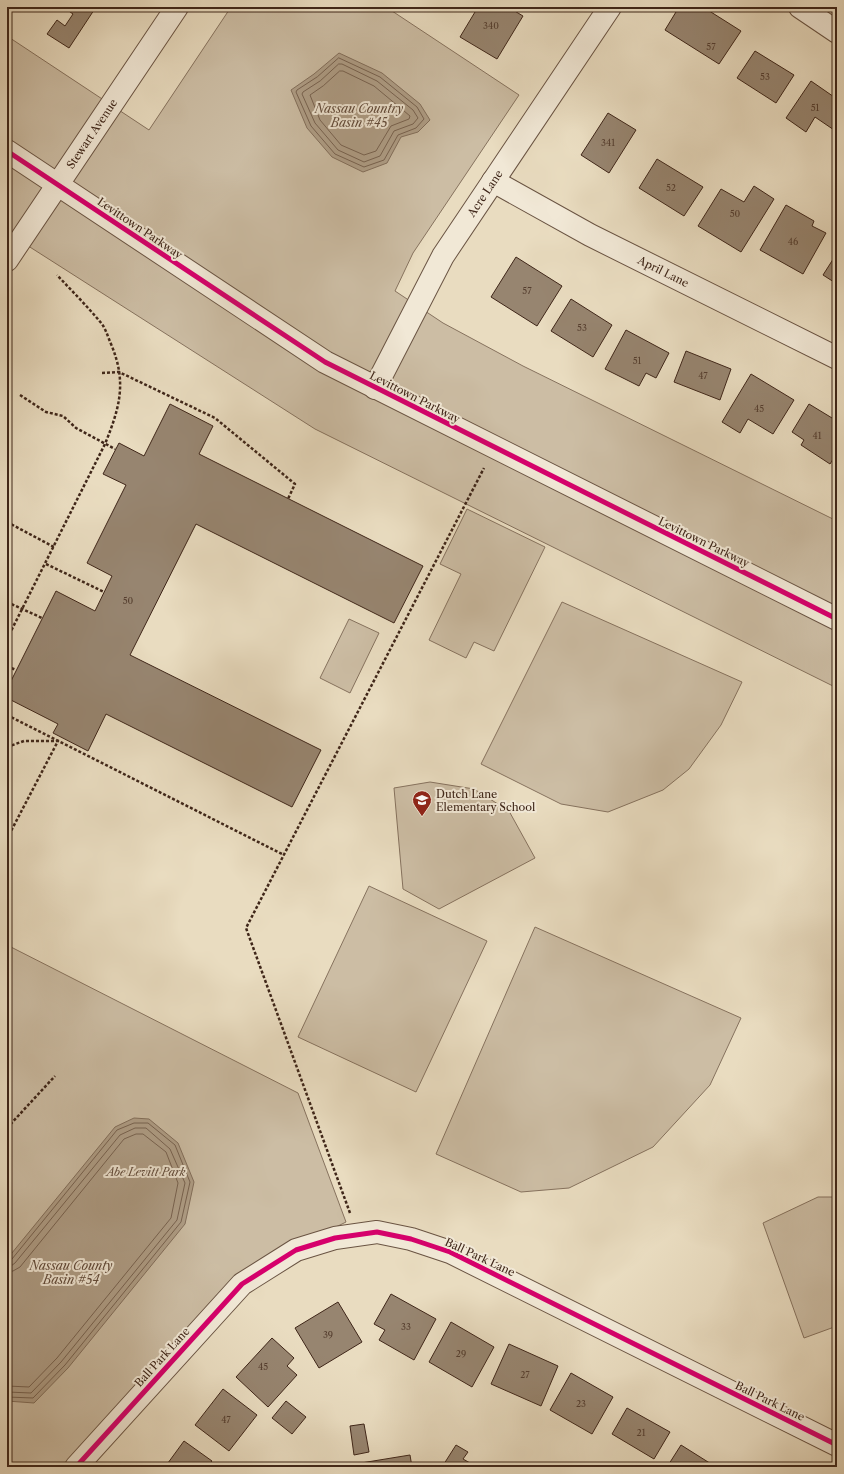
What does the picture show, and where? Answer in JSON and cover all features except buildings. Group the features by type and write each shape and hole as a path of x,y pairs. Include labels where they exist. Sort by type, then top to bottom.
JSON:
{"street":[{"name":"Stewart Avenue","path":"7,260 177,7"},
{"name":"Acre Lane","path":"375,388 443,256 610,7"},
{"path":"800,7 837,32"},
{"name":"Levittown Parkway","path":"7,151 325,362 837,619"},
{"name":"April Lane","path":"493,181 590,235 837,358"},
{"name":"Ball Park Lane","path":"76,1467 242,1284 296,1250 335,1238 377,1232 412,1239 450,1252 837,1445"}],"path":[{"path":"7,639 105,444 119,403 121,381 114,352 103,326 57,274"},
{"path":"102,373 119,372 215,418 295,484 288,498"},
{"path":"20,395 46,412 63,416 76,428 115,449"},
{"path":"357,1234 246,928 494,448"},
{"path":"7,522 54,546"},
{"path":"46,564 104,592"},
{"path":"7,602 42,618"},
{"path":"7,666 16,670"},
{"path":"7,715 284,855"},
{"path":"7,747 24,741 58,741"},
{"path":"10,834 58,741"},
{"path":"7,1128 55,1076"}],"green space":[{"path":"231,7 386,7 519,95 413,253 395,291 443,323 523,366 837,521 837,688 315,429 22,242 7,250 7,36 149,130"},
{"path":"467,509 545,547 494,651 474,642 466,658 429,640 461,574 440,564"},
{"path":"562,602 742,682 721,725 689,769 663,790 608,812 561,804 481,764"},
{"path":"349,619 379,633 350,693 320,678"},
{"path":"430,782 474,789 509,811 535,858 439,909 403,889 394,788"},
{"path":"369,886 487,941 416,1092 298,1037"},
{"path":"535,927 741,1018 710,1085 653,1147 569,1188 521,1192 436,1154"},
{"name":"Abe Levitt Park","path":"7,945 298,1093 346,1222 241,1274 67,1467 7,1467"},
{"path":"818,1197 837,1197 837,1326 804,1338 763,1223"}],"water":[{"name":"Nassau Country Basin #45","path":"339,53 382,73 420,104 430,120 418,132 401,137 387,163 363,172 332,157 307,128 291,90 314,74"},
{"name":"Nassau County Basin #54","path":"134,1118 149,1119 178,1143 194,1182 185,1224 68,1368 34,1403 7,1401 7,1259 115,1127"}],"cycle path":[{"path":"7,151 325,362 837,619"},
{"path":"76,1467 242,1284 296,1250 335,1238 377,1232 411,1239 450,1252 837,1445"}],"place":[{"name":"Dutch Lane Elementary School","path":"422,817"}]}
